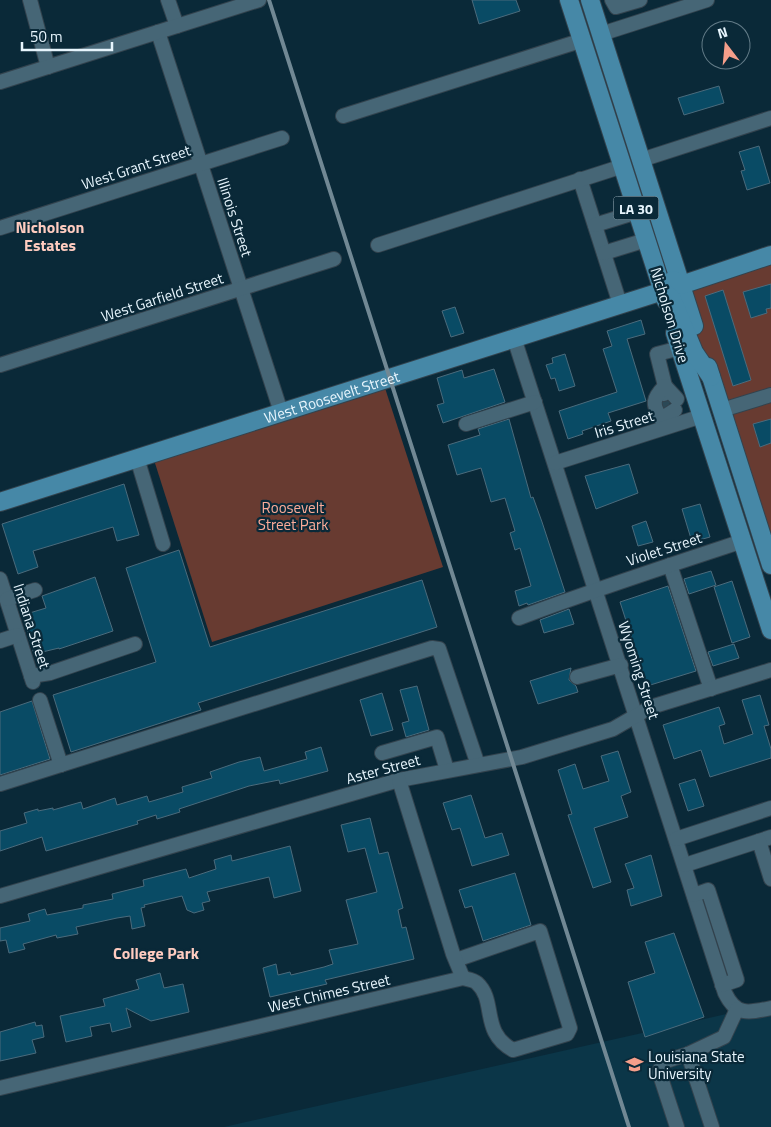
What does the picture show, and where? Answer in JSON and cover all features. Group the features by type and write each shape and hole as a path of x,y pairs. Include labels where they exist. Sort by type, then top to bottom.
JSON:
{"main road":[{"name":"Nicholson Drive","path":"570,0 771,630"},
{"name":"Nicholson Drive","path":"590,0 711,377 766,534 771,565"},
{"path":"635,205 670,278 681,285 771,255"},
{"path":"662,290 672,299 694,352 711,377"},
{"name":"West Roosevelt Street","path":"0,502 662,290"}],"street":[{"path":"30,0 48,67"},
{"path":"168,0 177,26"},
{"path":"0,82 259,0"},
{"path":"612,0 616,7 621,7 640,0 645,19"},
{"path":"601,34 707,0"},
{"name":"Illinois Street","path":"158,32 281,412"},
{"path":"343,116 583,40"},
{"path":"641,160 771,118"},
{"name":"West Grant Street","path":"0,228 282,138"},
{"path":"378,245 623,166"},
{"path":"580,179 620,304"},
{"path":"595,225 635,205"},
{"path":"604,253 646,240"},
{"name":"West Garfield Street","path":"0,365 334,259"},
{"name":"Wyoming Street","path":"514,338 621,665 722,985 729,1001 737,1009"},
{"path":"667,407 657,354 680,348"},
{"path":"722,410 771,395"},
{"path":"466,424 535,402"},
{"name":"Iris Street","path":"556,463 667,407 702,416"},
{"path":"137,458 163,544"},
{"name":"Violet Street","path":"519,618 570,601 596,588 743,541"},
{"path":"670,565 711,689"},
{"name":"Indiana Street","path":"0,579 32,679 135,644"},
{"path":"7,599 35,590"},
{"path":"0,641 18,635"},
{"path":"0,784 432,648 439,649 467,738 478,765"},
{"path":"577,678 621,665"},
{"name":"Aster Street","path":"0,896 399,780 522,757 612,729 651,707 771,670"},
{"path":"40,700 61,765"},
{"path":"382,753 437,737 447,770"},
{"path":"399,780 456,960 463,978 477,982 483,992 496,1037 513,1050 567,1034 570,1028 540,931 456,960"},
{"path":"676,839 771,808"},
{"path":"685,865 765,839 771,879"},
{"name":"West Chimes Street","path":"0,1088 463,978"},
{"path":"677,1127 659,1072 663,1062 688,1054 724,1037 737,1009 747,1012 771,1008"},
{"path":"688,1054 712,1127"}],"shaded area":[{"name":"Louisiana State University","path":"771,1004 771,1127 224,1127"}],"green space":[{"path":"771,256 771,565 681,285"},
{"name":"Roosevelt Street Park","path":"385,388 443,567 212,642 154,460"}],"building":[{"path":"472,0 516,0 520,11 479,24"},
{"path":"719,86 724,103 684,115 678,98"},
{"path":"759,146 770,183 747,190 741,171 745,170 739,152"},
{"path":"771,284 771,308 766,309 767,313 751,318 743,292"},
{"path":"723,290 751,380 733,386 705,296"},
{"path":"455,307 464,333 451,337 442,311"},
{"path":"641,320 645,334 627,339 646,401 608,413 611,421 582,431 583,434 568,439 559,411 617,392 603,349 612,346 607,331"},
{"path":"565,354 575,386 559,391 555,378 551,379 546,365 553,363 552,358"},
{"path":"494,369 505,402 443,423 437,405 444,403 437,378 462,370 464,378"},
{"path":"509,419 531,498 533,497 565,592 528,605 527,603 519,606 515,591 531,586 520,548 515,550 510,533 515,531 505,498 491,502 481,468 457,475 448,445 480,435 478,429"},
{"path":"771,419 771,443 760,447 753,424"},
{"path":"629,464 638,493 596,509 585,476"},
{"path":"124,484 139,535 117,541 113,527 33,551 38,567 18,574 2,524"},
{"path":"700,504 710,537 692,542 682,509"},
{"path":"646,521 653,542 638,546 632,526"},
{"path":"179,550 210,647 422,580 437,627 198,703 201,710 71,752 53,695 156,662 126,568"},
{"path":"711,571 716,585 689,594 684,579"},
{"path":"95,577 113,631 59,649 34,654 23,615 46,608 42,596"},
{"path":"732,581 750,637 732,643 714,587"},
{"path":"668,586 696,671 647,686 620,602"},
{"path":"569,609 574,624 544,633 540,620"},
{"path":"734,644 739,658 713,666 708,652"},
{"path":"571,668 569,680 576,686 578,692 538,704 530,681"},
{"path":"417,686 429,730 406,737 402,723 409,721 400,690"},
{"path":"382,693 393,730 371,736 360,700"},
{"path":"760,695 769,725 764,726 771,749 771,758 710,777 701,750 674,759 663,725 719,707 725,724 719,726 724,744 753,734 742,700"},
{"path":"32,701 50,759 0,775 0,712"},
{"path":"321,747 328,771 280,784 279,780 249,786 179,809 180,812 157,819 156,815 137,821 138,824 46,851 42,837 0,851 0,831 27,823 24,813 38,809 38,811 53,808 53,810 81,802 83,809 115,798 117,805 147,796 149,802 183,792 182,787 212,778 210,772 239,762 260,757 264,771 307,759 305,752"},
{"path":"618,751 631,792 621,796 628,817 594,828 611,882 593,888 568,815 572,814 558,770 575,764 583,789 609,781 601,756"},
{"path":"695,779 704,806 688,811 679,784"},
{"path":"471,795 485,838 502,833 509,855 472,866 460,828 452,830 443,803"},
{"path":"370,818 379,854 388,852 403,908 398,910 402,928 406,927 414,959 325,980 327,984 270,997 263,968 276,964 278,975 290,972 291,975 324,967 333,964 329,950 358,944 346,900 377,892 365,848 348,852 341,825"},
{"path":"290,846 301,891 274,898 269,877 207,892 210,901 202,903 204,910 194,913 187,910 182,896 144,905 145,907 141,908 145,926 132,929 130,916 117,918 76,927 78,934 57,938 56,935 23,944 25,949 9,953 6,940 0,941 0,928 30,921 28,914 45,909 47,915 83,908 83,905 113,899 112,894 144,886 143,880 186,869 189,878 216,869 214,860 231,855 232,861"},
{"path":"651,855 662,896 631,906 627,890 634,888 625,864"},
{"path":"515,873 531,925 483,941 472,906 465,908 459,890"},
{"path":"674,933 704,1017 645,1037 628,982 655,973 645,942"},
{"path":"160,973 164,988 183,984 189,1012 151,1021 126,1008 131,1027 112,1032 110,1023 90,1027 92,1036 66,1042 60,1016 105,1006 103,999 139,989 136,980"},
{"path":"35,1022 36,1026 42,1025 44,1037 32,1040 36,1053 0,1061 0,1032"}],"tunnel":[{"path":"662,408 664,396"}],"railway":[{"path":"269,0 629,1127"}],"place":[{"name":"Louisiana State University","path":"634,1065"}],"district":[{"name":"Nicholson Estates","path":"50,236"},
{"name":"College Park","path":"156,953"}]}
